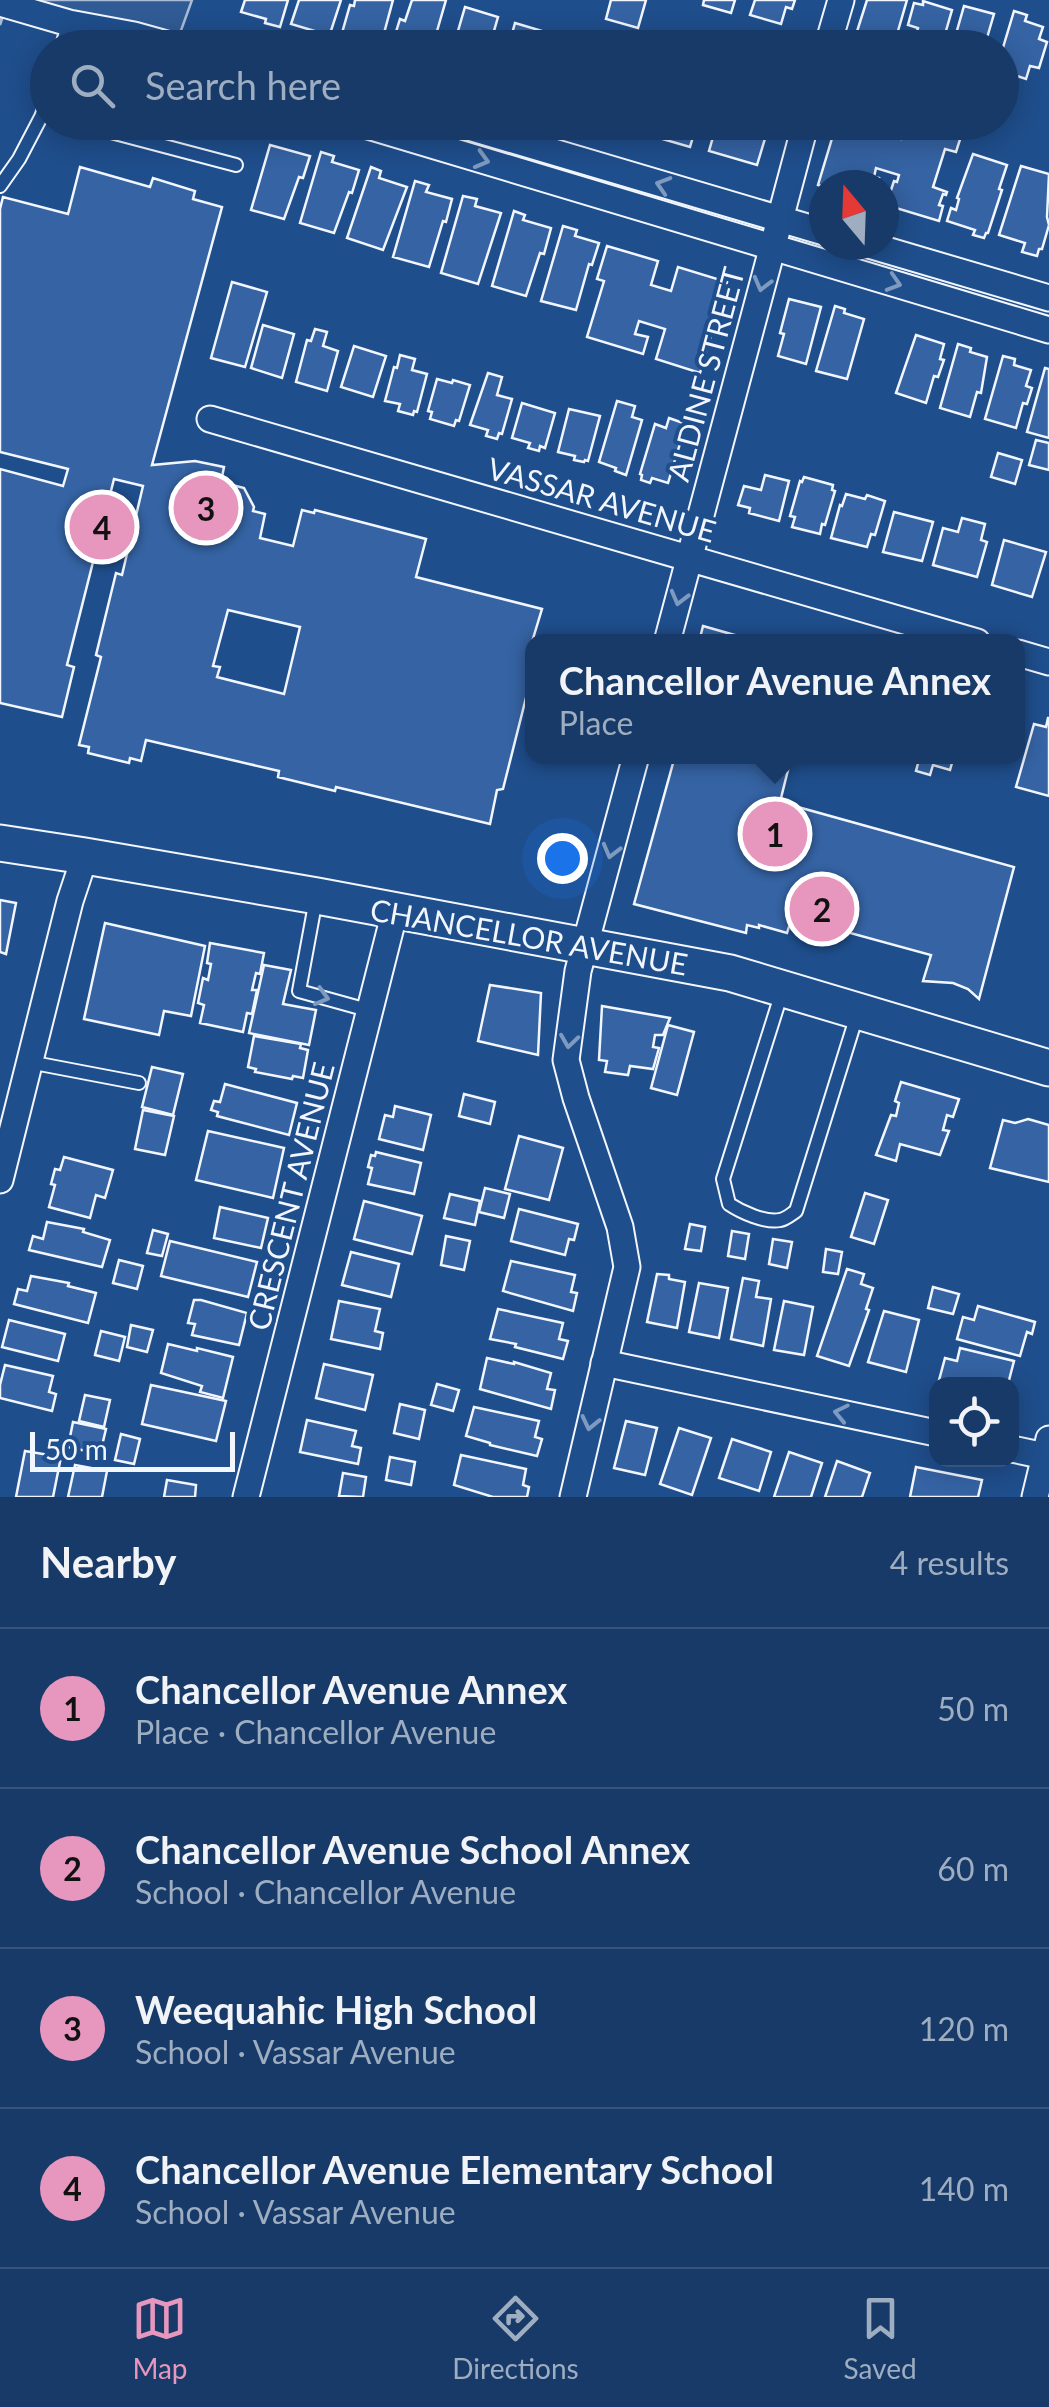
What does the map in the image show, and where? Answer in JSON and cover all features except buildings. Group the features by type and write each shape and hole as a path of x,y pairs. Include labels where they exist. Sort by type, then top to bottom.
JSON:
{"main road":[{"name":"CHANCELLOR AVENUE","path":"0,843 317,896 730,974 1049,1068"}],"street":[{"path":"833,30 841,0"},
{"path":"0,3 66,30"},
{"path":"416,140 1044,329 1048,298 899,254"},
{"path":"512,140 809,228"},
{"name":"ALDINE STREET","path":"670,634 801,140"},
{"path":"538,176 545,150"},
{"name":"VASSAR AVENUE","path":"210,419 948,634"},
{"path":"573,1497 627,1267 620,1227 566,1060 578,971 634,764"},
{"path":"0,1180 70,901 86,856"},
{"name":"CRESCENT AVENUE","path":"246,1497 395,911"},
{"path":"604,1363 929,1432"},
{"path":"1019,1449 1047,1448 1035,1497"}],"lane":[{"path":"0,186 30,139"},
{"path":"143,140 236,164"},
{"path":"317,896 299,990 371,1012"},
{"path":"783,989 723,1180 728,1204 768,1220 778,1221 796,1211 858,1011"},
{"path":"30,1062 138,1083"}],"shaded area":[{"path":"43,0 192,0 181,30 52,30 3,16 0,25 0,2 39,8"}],"place":[{"name":"Weequahic High School","path":"206,508"},
{"name":"Chancellor Avenue Elementary School","path":"102,527"},
{"name":"Chancellor Avenue Annex","path":"775,834"},
{"name":"Chancellor Avenue School Annex","path":"822,909"}]}
